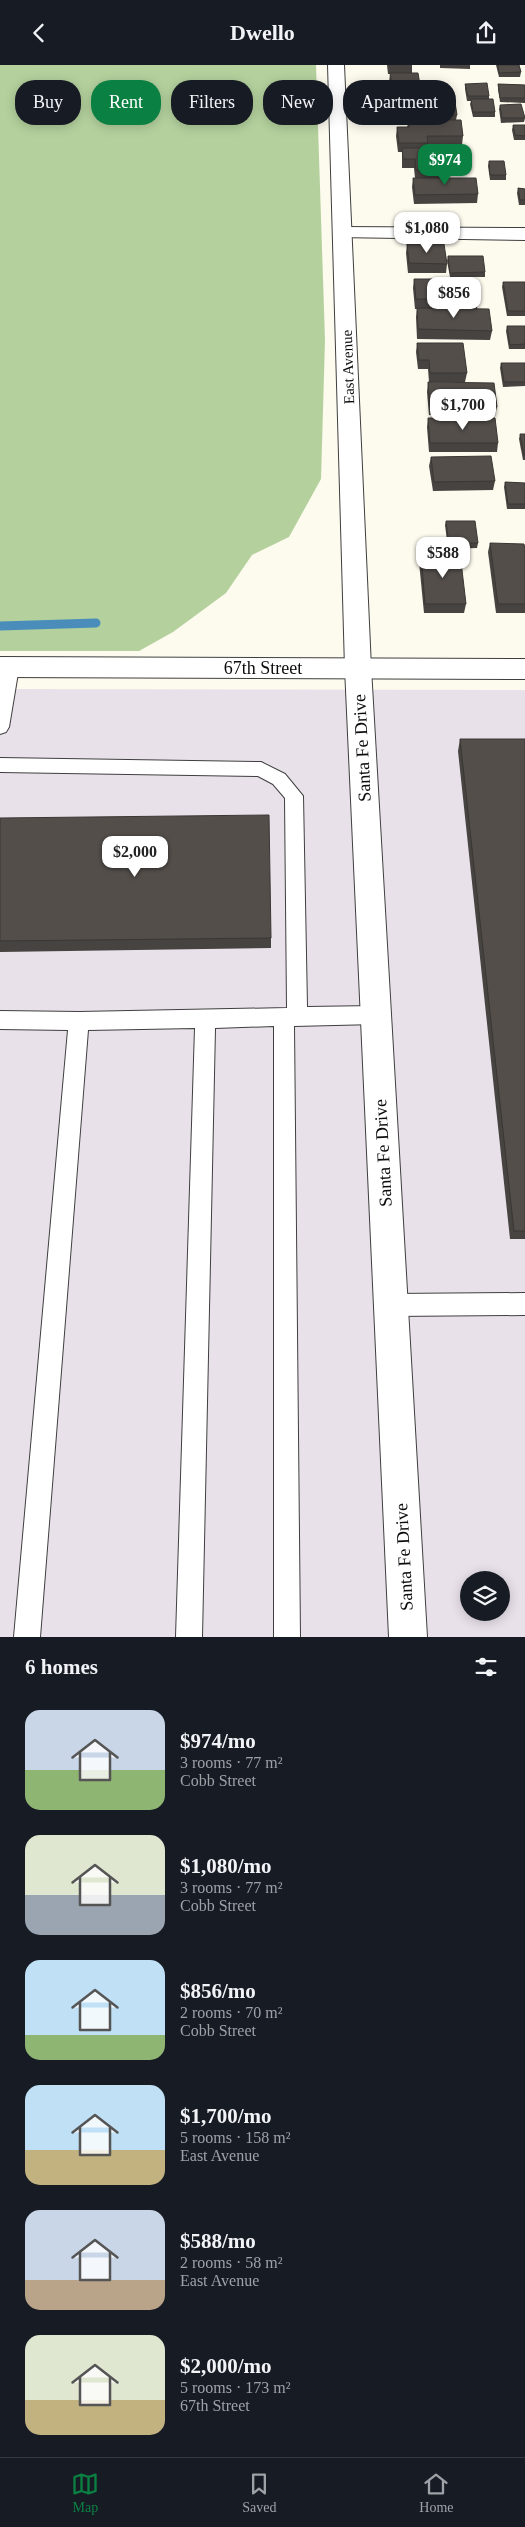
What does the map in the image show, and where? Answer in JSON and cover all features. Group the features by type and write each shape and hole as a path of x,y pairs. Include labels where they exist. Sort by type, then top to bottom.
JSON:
{"street":[{"name":"East Avenue","path":"336,65 344,233 358,668"},
{"path":"344,233 525,233"},
{"name":"67th Street","path":"5,667 525,669"},
{"name":"Santa Fe Drive","path":"358,668 408,1637"}],"lane":[{"path":"0,727 5,667"},
{"path":"0,765 260,769 279,779 294,796 290,1017 287,1637"},
{"path":"0,1020 79,1021 376,1015"},
{"path":"189,1637 205,1018"},
{"path":"27,1637 79,1021"},
{"path":"391,1305 525,1304"}],"shaded area":[{"path":"0,689 525,690 525,1637 0,1637"}],"green space":[{"path":"0,65 316,65 316,80 263,80 263,125 318,125 325,340 321,479 289,537 252,555 226,593 173,632 139,651 0,651"}],"building":[{"path":"498,65 519,65 521,72 499,73"},
{"path":"390,73 418,73 419,80 391,80"},
{"path":"487,83 489,96 468,96 465,84"},
{"path":"498,84 525,85 525,98 500,98"},
{"path":"471,99 493,99 495,112 473,112"},
{"path":"521,104 525,118 502,118 500,105"},
{"path":"456,120 461,120 463,136 427,136 428,143 399,143 397,127 409,127 409,125 456,125"},
{"path":"513,125 525,125 525,136 515,135"},
{"path":"402,148 448,148 450,170 416,170 415,159 403,159"},
{"path":"489,161 504,161 506,175 490,175"},
{"path":"413,178 476,178 478,194 415,195"},
{"path":"518,188 525,189 525,200 520,200"},
{"path":"407,244 444,244 447,264 409,263"},
{"path":"448,256 483,256 485,272 450,273"},
{"path":"414,279 476,279 478,300 416,299"},
{"path":"503,282 525,282 525,311 508,311"},
{"path":"417,308 489,309 492,331 418,329"},
{"path":"507,326 525,326 525,344 510,345"},
{"path":"417,343 463,343 467,373 430,373 429,360 419,360"},
{"path":"501,363 525,363 525,382 504,382"},
{"path":"428,382 494,383 497,407 430,406"},
{"path":"428,418 495,418 498,443 430,443"},
{"path":"520,434 525,434 525,455 524,455"},
{"path":"491,456 495,481 434,482 431,457"},
{"path":"505,482 525,483 525,504 508,504"},
{"path":"446,521 475,521 478,543 449,544"},
{"path":"490,543 524,544 525,604 498,604"},
{"path":"421,553 460,553 466,604 425,604"},
{"path":"460,739 525,739 525,1231 514,1231"},
{"path":"269,815 271,938 0,941 0,818"}],"waterway":[{"path":"0,626 96,623"}]}
